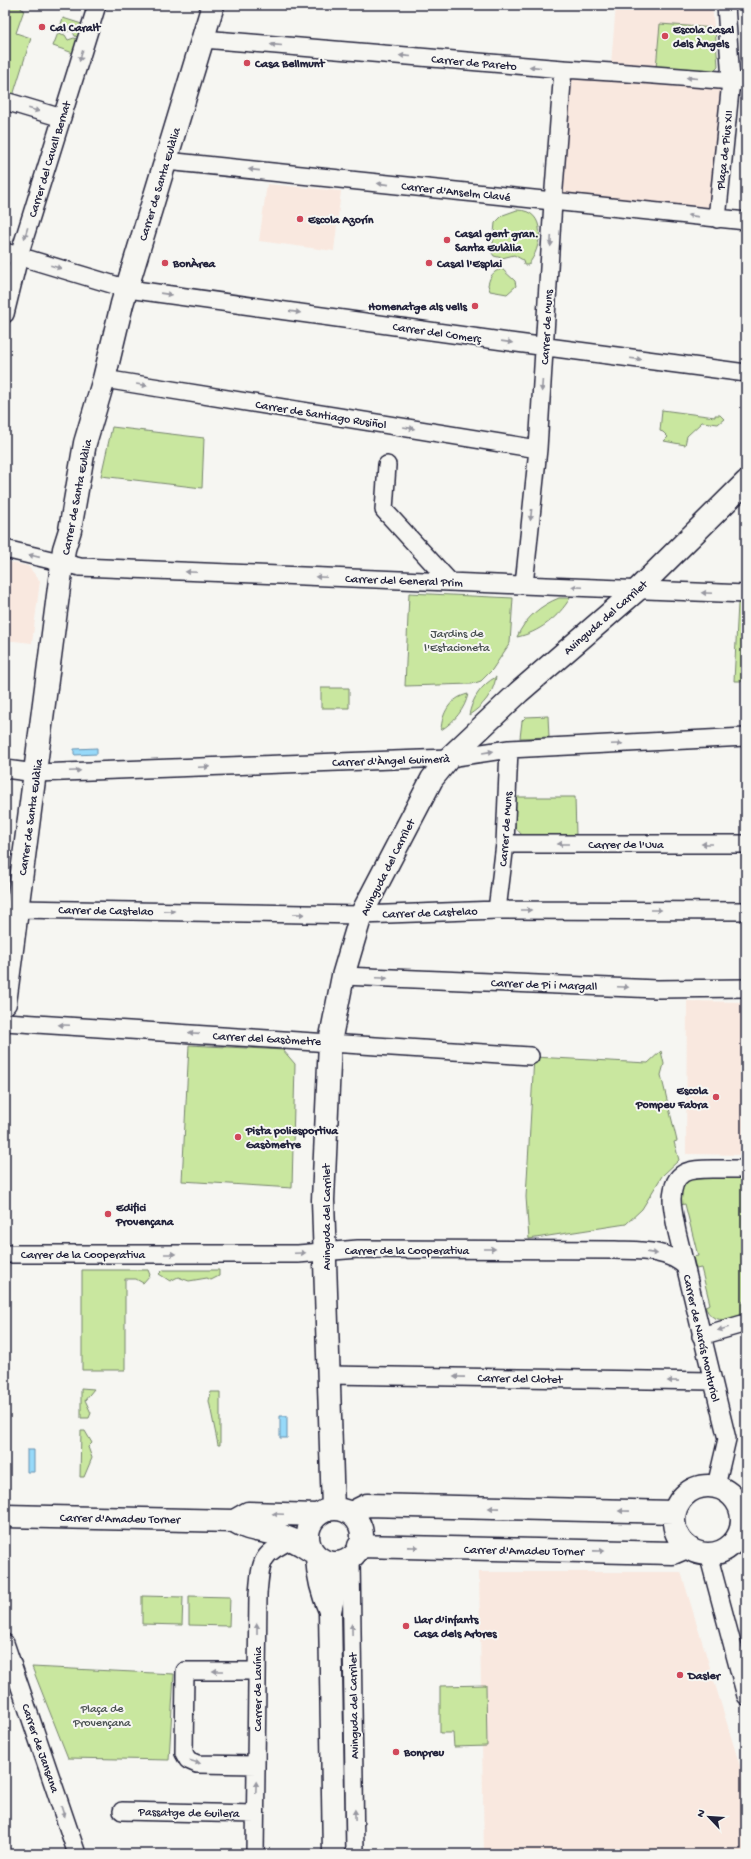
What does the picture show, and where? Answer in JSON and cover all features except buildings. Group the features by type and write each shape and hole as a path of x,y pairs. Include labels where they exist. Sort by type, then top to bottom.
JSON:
{"street":[{"name":"Carrer del Cavall Bernat","path":"5,314 12,254 62,118 97,5"},
{"name":"Carrer de Santa Eulàlia","path":"5,1003 11,911 36,773 64,548 70,530 85,443 128,289 213,5"},
{"name":"Plaça de Pius XII","path":"717,219 739,82 726,5"},
{"name":"Carrer de Pareto","path":"203,39 739,82"},
{"name":"Carrer de Muns","path":"524,585 538,449 553,202 563,69"},
{"path":"5,102 62,118"},
{"name":"Carrer d'Anselm Clavé","path":"166,161 746,221"},
{"name":"Carrer del Comerç","path":"12,254 128,289 545,347 746,373"},
{"name":"Carrer de Santiago Rusiñol","path":"104,379 538,449"},
{"path":"387,465 384,510 450,582"},
{"name":"Avinguda del Carrilet","path":"334,1512 323,1200 330,1042 343,976 361,915 432,779 449,758 519,692 637,590 746,482"},
{"name":"Carrer del General Prim","path":"5,549 91,568 746,594"},
{"name":"Carrer d'Àngel Guimerà","path":"5,769 36,773 449,758 509,748 746,737"},
{"name":"Carrer de Muns","path":"497,910 505,844 509,748"},
{"name":"Carrer de l'Uva","path":"505,844 746,844"},
{"name":"Carrer de Castelao","path":"11,911 361,915 497,910 746,911"},
{"name":"Carrer de Pi i Margall","path":"343,976 657,988 746,988"},
{"name":"Carrer del Gasòmetre","path":"5,1022 530,1056"},
{"name":"Carrer de Narcís Monturiol","path":"716,1486 727,1439 685,1266 672,1200 673,1188 676,1180 683,1173 691,1169 746,1169"},
{"name":"Carrer de la Cooperativa","path":"5,1254 291,1254 358,1249 615,1250 651,1252 671,1256 685,1266"},
{"path":"701,1336 746,1323"},
{"name":"Carrer del Clotet","path":"329,1375 712,1381"},
{"path":"702,1486 716,1486 732,1495 742,1511 744,1522 741,1529 739,1544 708,1554 697,1552 687,1547 677,1535 673,1519 674,1512 679,1501 687,1493 702,1486"},
{"name":"Carrer d'Amadeu Torner","path":"234,1521 248,1513 334,1512 367,1505 674,1512"},
{"path":"334,1512 359,1524 361,1531 351,1556 338,1575 330,1611 322,1593 314,1554 308,1544 308,1535 312,1520 334,1512"},
{"name":"Carrer d'Amadeu Torner","path":"5,1516 234,1521 247,1529 273,1533 292,1540 314,1554"},
{"name":"Carrer de Lavínia","path":"255,1854 258,1594 260,1566 272,1549 292,1540"},
{"name":"Carrer d'Amadeu Torner","path":"351,1556 673,1553 687,1547"},
{"path":"314,1554 332,1564 351,1556"},
{"path":"708,1554 746,1696"},
{"name":"Avinguda del Carrilet","path":"351,1556 355,1854"},
{"name":"Avinguda del Carrilet","path":"330,1611 334,1854"},
{"name":"Carrer de Jansana","path":"5,1643 73,1852"},
{"path":"256,1765 197,1764 188,1760 184,1753 185,1671 257,1671"},
{"name":"Passatge de Guilera","path":"122,1811 255,1814"}],"shaded area":[{"name":"Escola Casal dels Àngels","path":"616,5 712,5 718,66 711,73 611,64"},
{"path":"566,75 719,85 725,93 713,210 618,199 556,196"},
{"name":"Escola Azorín","path":"267,184 341,191 334,251 259,241"},
{"path":"5,561 28,566 40,581 32,643 5,640"},
{"name":"Escola Pompeu Fabra","path":"687,1001 746,1002 746,1155 686,1154"},
{"path":"479,1572 681,1572 746,1786 746,1854 484,1854"}],"green space":[{"path":"5,5 22,5 21,9 24,10 16,33 31,38 12,99 5,97"},
{"path":"63,18 88,26 84,39 75,36 72,30 65,32 59,30"},
{"path":"660,24 715,28 718,66 711,73 656,68"},
{"path":"58,33 65,35 68,40 74,38 84,41 79,55 53,46"},
{"path":"517,210 527,212 534,216 538,223 539,240 537,249 528,265 524,265 523,260 514,255 502,258 494,256 492,253 495,223 503,215"},
{"path":"502,269 515,281 516,286 507,294 490,291 488,285 492,274"},
{"path":"662,410 715,417 715,415 720,415 724,419 718,424 702,422 687,436 685,445 664,441 668,437 660,431"},
{"path":"112,427 204,438 202,488 101,476"},
{"name":"Jardins de l'Estacioneta","path":"409,593 513,598 510,643 492,670 481,681 472,684 405,686"},
{"path":"559,598 570,598 554,618 533,632 517,637 524,624 534,613 546,604"},
{"path":"738,603 746,603 746,681 734,681"},
{"path":"496,677 495,683 487,699 479,708 469,715 472,703 478,693 486,684"},
{"path":"321,688 349,688 349,708 321,708"},
{"path":"468,694 462,710 441,730 443,718 448,707 456,699"},
{"path":"548,716 549,737 520,738 522,721 526,717"},
{"path":"515,797 575,797 576,835 522,835 512,824"},
{"name":"Pista poliesportiva Gasòmetre","path":"189,1045 283,1050 295,1064 292,1188 182,1181"},
{"path":"661,1051 664,1064 661,1075 677,1141 674,1142 679,1160 662,1176 642,1209 626,1224 529,1239 526,1197 534,1057 648,1063"},
{"path":"719,1173 719,1178 746,1178 746,1300 742,1302 746,1306 746,1315 722,1320 712,1316 705,1306 710,1304 701,1268 696,1269 693,1257 698,1256 685,1204 680,1205 680,1195 682,1188 686,1183 696,1177"},
{"path":"82,1270 148,1270 150,1275 143,1283 136,1279 125,1279 125,1370 82,1370"},
{"path":"163,1270 219,1270 219,1276 211,1280 207,1278 189,1281 178,1277 170,1281 159,1274"},
{"path":"81,1388 94,1389 85,1400 91,1413 89,1418 81,1418"},
{"path":"211,1392 220,1392 220,1445 218,1445 209,1401"},
{"path":"81,1431 85,1431 92,1443 88,1447 92,1458 84,1477 80,1477"},
{"path":"142,1596 183,1597 182,1625 142,1624"},
{"path":"189,1596 230,1597 229,1626 189,1625"},
{"name":"Plaça de Provençana","path":"32,1667 174,1674 169,1760 68,1758"},
{"path":"486,1685 487,1746 454,1747 453,1733 440,1733 440,1686"}],"water":[{"path":"97,748 97,754 74,755 74,749"},
{"path":"280,1416 287,1416 287,1438 280,1438"},
{"path":"27,1450 34,1450 34,1472 27,1472"}],"place":[{"name":"Cal Caralt","path":"42,27"},
{"name":"Escola Casal dels Àngels","path":"665,36"},
{"name":"Casa Bellmunt","path":"247,63"},
{"name":"Escola Azorín","path":"300,219"},
{"name":"Casal gent gran. Santa Eulàlia","path":"447,240"},
{"name":"BonÀrea","path":"165,263"},
{"name":"Casal l'Esplai","path":"429,263"},
{"name":"Homenatge als vells","path":"475,306"},
{"name":"Escola Pompeu Fabra","path":"716,1097"},
{"name":"Pista poliesportiva Gasòmetre","path":"238,1137"},
{"name":"Edifici Provençana","path":"108,1214"},
{"name":"Llar d'infants Casa dels Arbres","path":"406,1626"},
{"name":"Dasler","path":"680,1675"},
{"name":"Bonpreu","path":"396,1752"}]}
